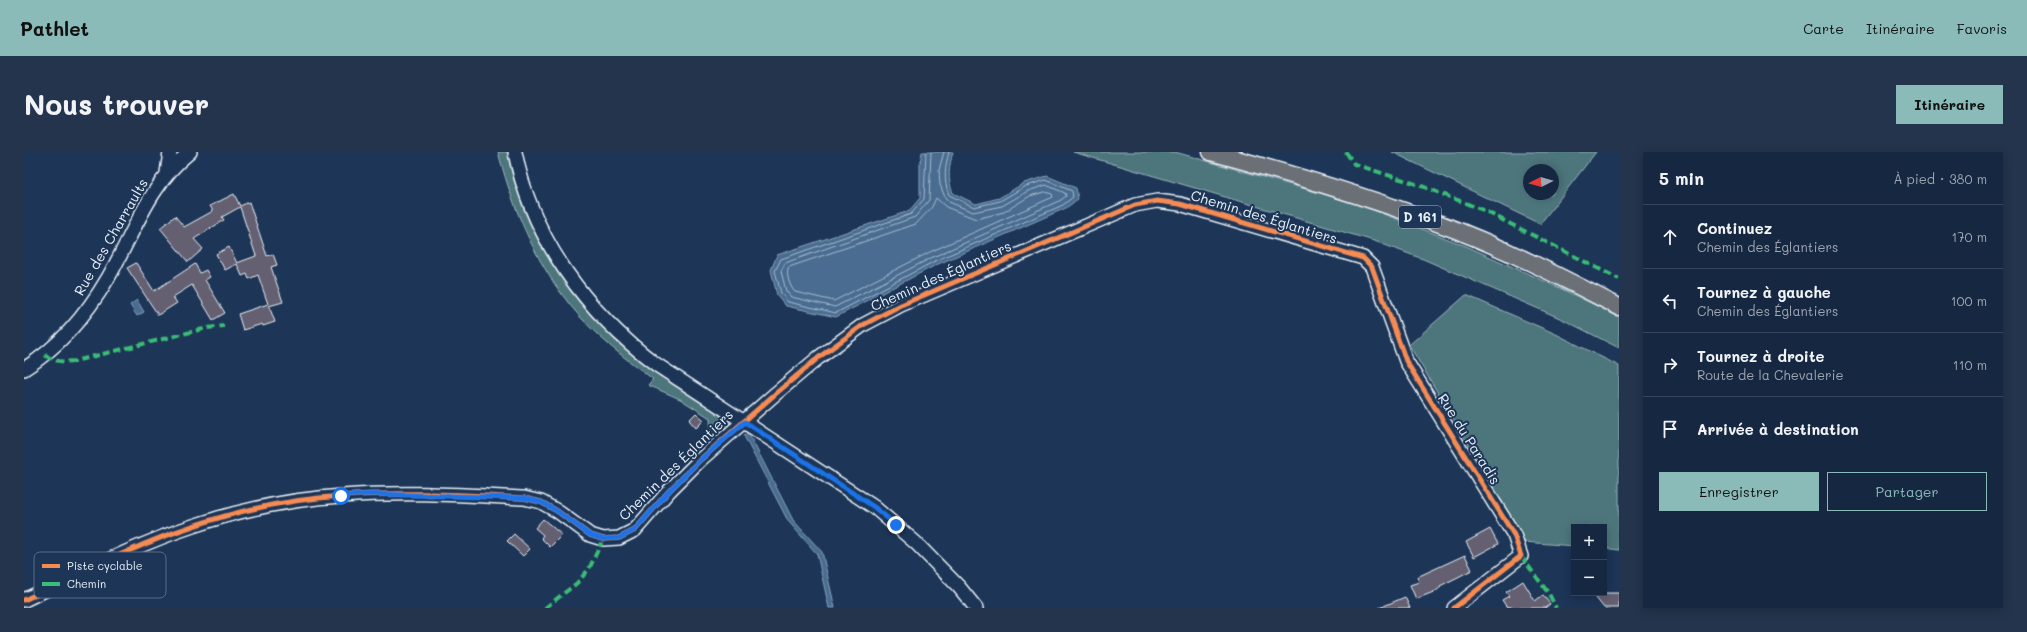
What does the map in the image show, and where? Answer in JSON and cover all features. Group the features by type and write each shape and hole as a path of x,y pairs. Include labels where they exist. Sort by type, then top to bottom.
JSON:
{"main road":[{"name":"D 161","path":"1211,152 1351,193 1441,224 1529,262 1619,307"}],"street":[{"path":"167,173 170,152"},
{"name":"Rue des Charraults","path":"24,369 61,341 91,304 108,279 151,196 167,173 190,152"},
{"path":"515,152 519,172 533,212 558,260 585,300 600,316 638,351 874,507 922,548 959,587 976,608"},
{"name":"Chemin des Églantiers","path":"126,552 194,525 284,504 341,496 372,494 524,498 541,502 557,511 590,535 603,539 619,538 635,530 669,491 700,460 818,358 863,325 901,305 1135,205 1158,201 1180,204 1363,258"},
{"name":"Rue du Paradis","path":"1363,258 1372,267 1406,361 1514,535 1521,556 1454,608"},
{"name":"Chemin des Églantiers","path":"24,600 34,595"}],"green space":[{"path":"498,152 507,152 514,181 524,210 536,237 568,288 587,311 630,353 666,380 730,422 728,429 711,445 710,418 680,399 648,385 653,379 598,335 579,316 563,295 535,251 524,227 505,177"},
{"path":"1073,152 1175,152 1373,210 1466,246 1562,289 1619,317 1619,348 1562,319 1423,259 1374,241"},
{"path":"1392,152 1596,152 1559,200 1559,164 1523,164 1523,200 1559,200 1540,224"},
{"path":"1466,295 1556,334 1619,366 1619,550 1607,548 1607,524 1571,524 1571,546 1524,542 1492,483 1409,345"}],"water":[{"path":"922,152 953,152 949,172 953,193 976,204 999,198 1024,183 1047,176 1076,188 1078,199 1066,208 936,265 836,317 786,306 777,295 771,270 777,255 909,211 920,198 920,163"},
{"path":"137,300 144,312 137,316 130,305"},
{"path":"748,432 793,520 822,552 835,608 829,608 817,554 788,521 744,436"}],"building":[{"path":"234,194 240,206 249,202 267,256 273,254 277,265 271,267 283,302 269,306 275,322 263,326 262,324 243,330 238,314 268,304 258,275 249,279 247,274 242,276 237,264 225,270 216,254 229,247 237,263 256,256 240,207 222,217 224,220 194,239 203,249 188,262 160,228 175,216 184,227 213,211 210,206"},
{"path":"136,263 154,291 195,264 200,273 206,270 210,277 205,280 225,313 213,320 192,285 173,297 177,303 158,315 127,268"},
{"path":"696,413 704,420 696,428 689,420"},
{"path":"543,519 562,535 550,547 541,538 543,535 535,528"},
{"path":"1490,529 1498,544 1474,557 1466,542"},
{"path":"514,534 530,549 523,556 507,541"},
{"path":"1465,555 1472,570 1440,586 1441,587 1436,591 1416,599 1410,585 1419,582 1417,577"},
{"path":"1523,581 1535,601 1543,595 1550,604 1545,608 1515,608 1506,606 1502,600 1509,596 1506,592"},
{"path":"1607,593 1619,593 1619,608 1604,608 1594,596 1607,596"},
{"path":"1405,597 1410,608 1379,608"}],"marked path":[{"path":"1346,152 1354,164 1419,185 1483,210 1619,279"},
{"path":"45,355 59,361 75,361 207,328 224,326"},
{"path":"545,608 577,583 589,569 603,539"},
{"path":"1521,556 1549,594 1556,608"}],"cycle path":[{"path":"127,552 193,526 248,510 323,497 387,494 524,498 541,502 557,511 590,535 603,539 619,538 635,530 669,491 700,460 774,395 818,358 863,325 901,305 1135,205 1157,201 1180,204 1363,258 1372,267 1406,361 1514,535 1521,556 1454,608"},
{"path":"24,600 34,595"}],"route":[{"path":"341,496 372,494 524,498 541,502 557,511 590,535 603,539 619,538 635,530 669,491 700,460 745,422 874,507 896,525"}]}
